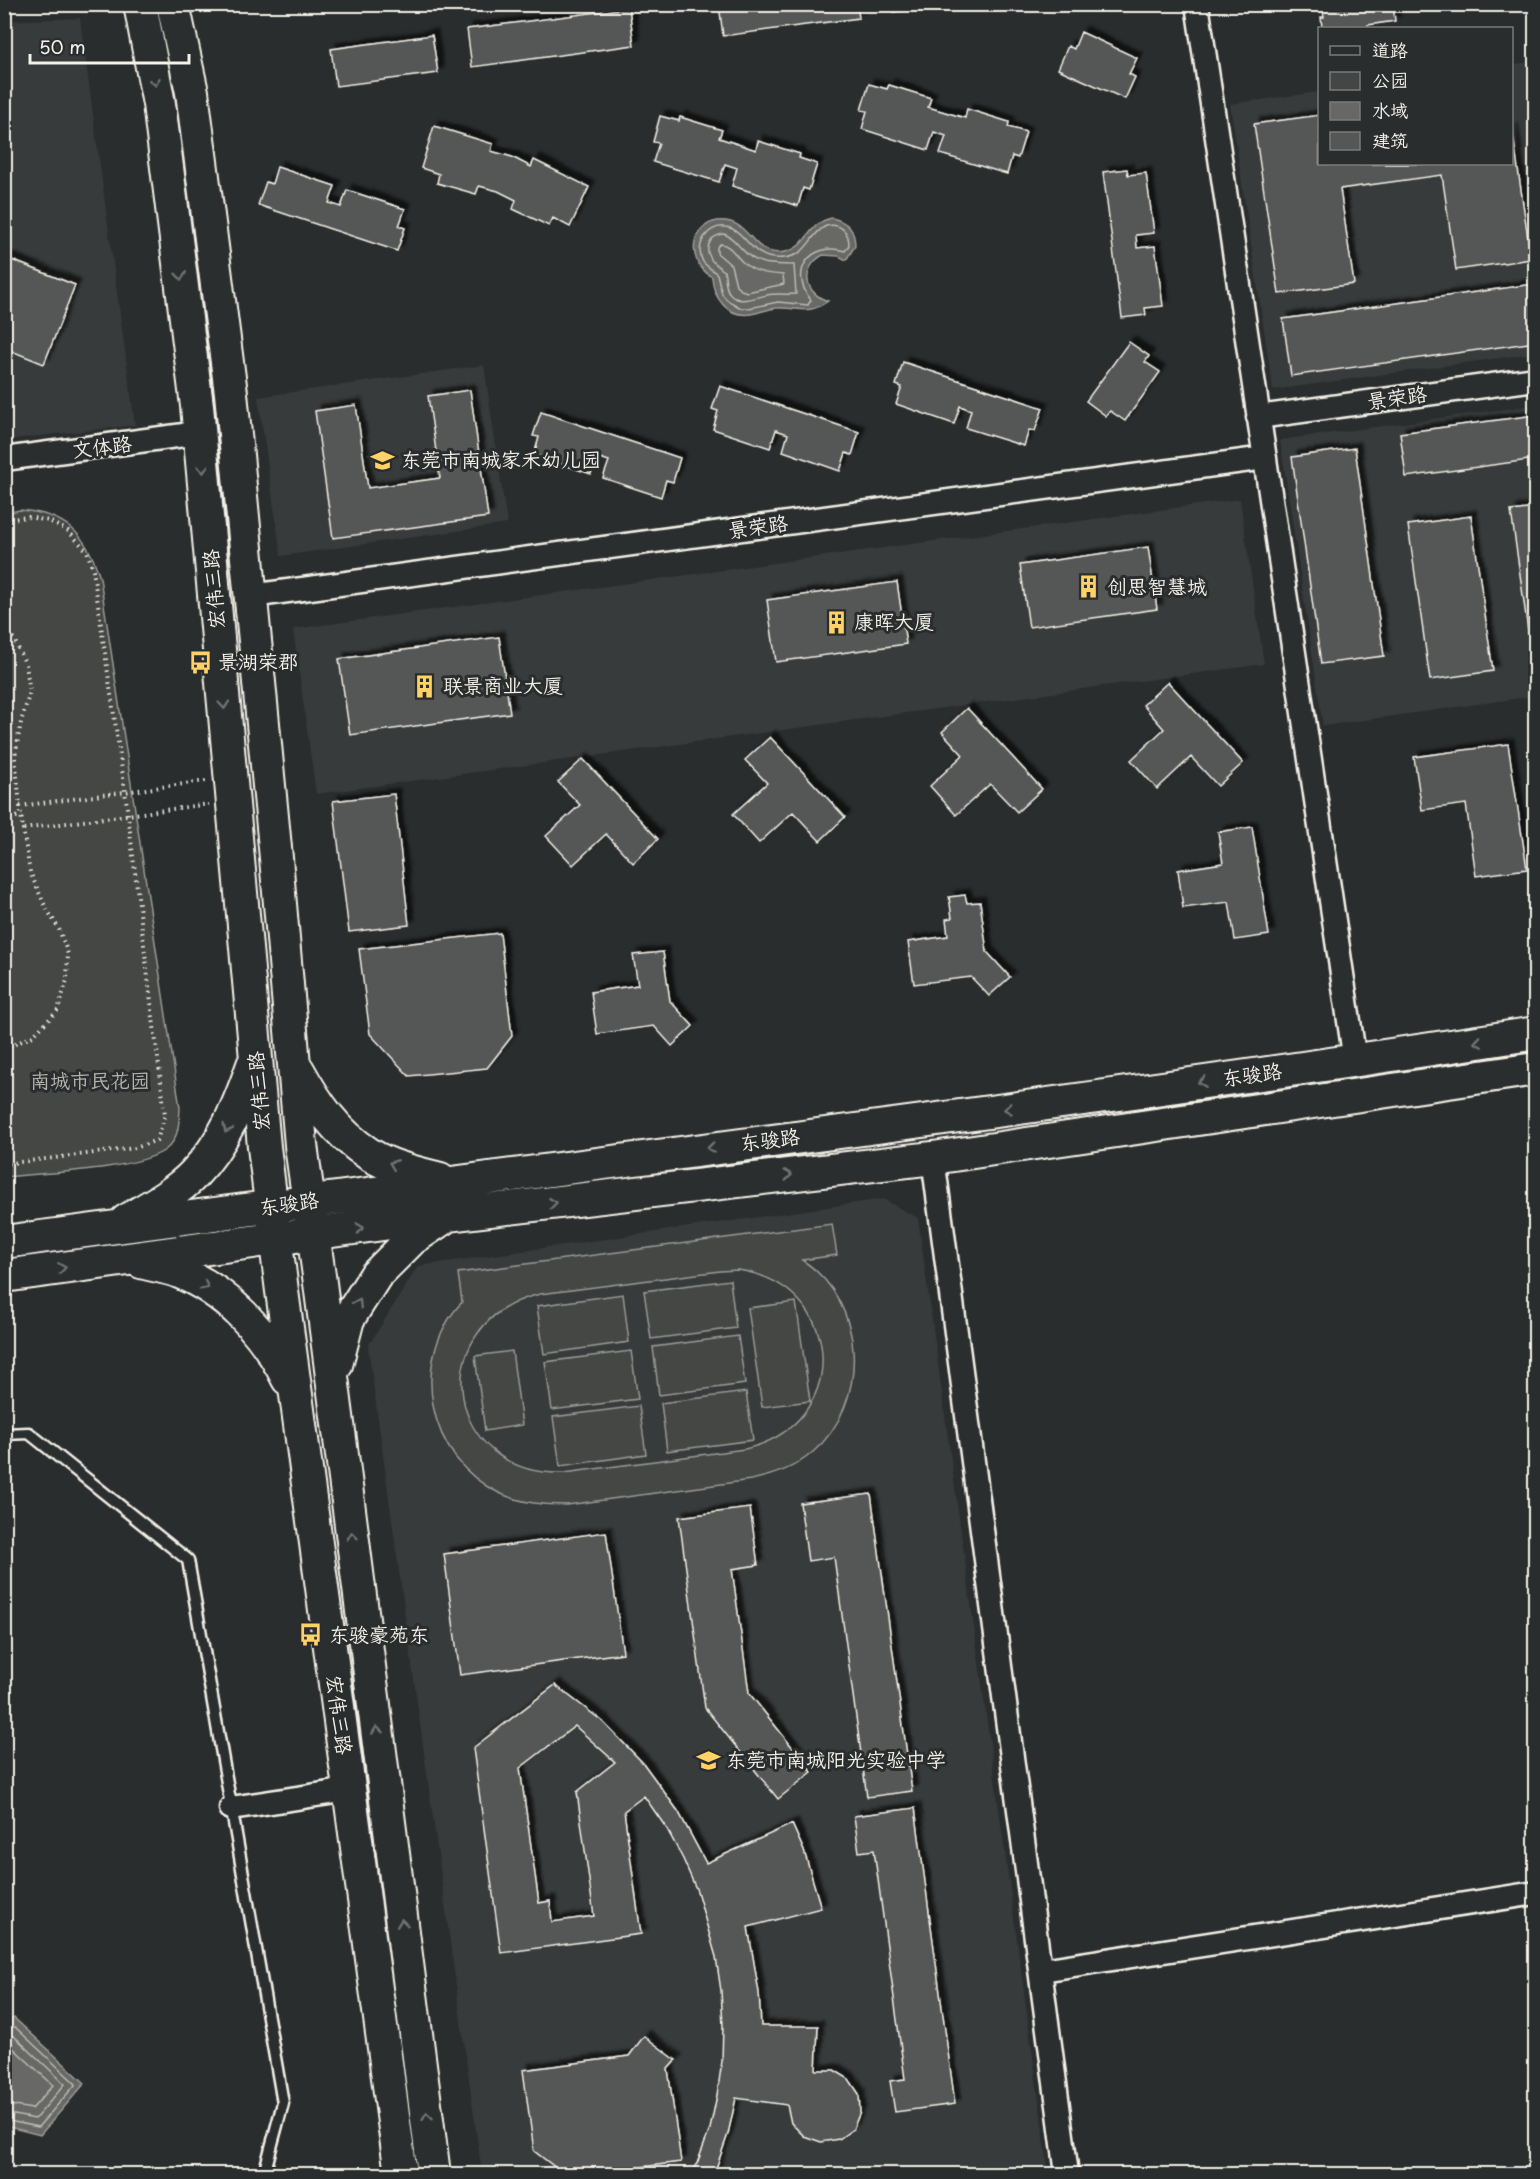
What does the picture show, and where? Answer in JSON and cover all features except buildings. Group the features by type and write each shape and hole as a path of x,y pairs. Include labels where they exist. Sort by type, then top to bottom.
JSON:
{"main road":[{"name":"宏伟三路","path":"140,4 159,104 200,434 256,1056 275,1239 401,2175"},
{"name":"宏伟三路","path":"173,4 192,92 231,393 301,1145 434,2175"},
{"name":"东骏路","path":"4,1242 920,1121 1354,1061 1536,1033"},
{"path":"114,1228 194,1175 223,1138 239,1105 256,1056"},
{"path":"294,1063 316,1102 337,1128 370,1155 410,1171 449,1182"},
{"name":"东骏路","path":"4,1276 449,1215 933,1158 1536,1069"},
{"path":"332,1378 348,1320 376,1275 412,1239 449,1215"},
{"path":"131,1259 177,1271 216,1292 252,1322 277,1356 296,1395"}],"street":[{"path":"1197,4 1354,1061"},
{"name":"景荣路","path":"1258,417 1536,379"},
{"name":"文体路","path":"4,459 200,434"},
{"name":"景荣路","path":"251,596 1265,458"},
{"path":"933,1158 1042,1970 1067,2175"},
{"path":"231,1808 349,1790"},
{"path":"1042,1970 1536,1893"}],"lane":[{"path":"4,1434 29,1433 188,1560 283,2103 265,2170 259,2175"}],"path":[{"path":"4,520 28,517 49,521 68,531 87,551 93,570 125,792 165,1114 157,1140 136,1148 4,1164"},
{"path":"4,629 14,639 26,665 30,692 21,722 15,756 30,872 45,906 59,929 68,954 67,980 58,1010 33,1036 4,1049"},
{"path":"20,806 125,792 232,789"},
{"path":"23,829 128,815 232,789"},
{"path":"4,819 22,816"}],"shaded area":[{"path":"80,18 135,425 5,440 4,21"},
{"path":"1535,61 1535,353 1273,390 1230,104 1318,92 1318,165 1513,165 1513,65"},
{"name":"东莞市南城家禾幼儿园","path":"484,365 507,524 281,556 258,397"},
{"path":"1535,405 1535,696 1323,726 1280,440"},
{"path":"1240,499 1264,664 316,794 293,629"},
{"name":"东莞市南城阳光实验中学","path":"883,1199 918,1218 1049,2174 482,2174 368,1346 418,1266"}],"green space":[{"name":"南城市民花园","path":"20,510 50,516 72,529 88,549 100,578 180,1108 177,1131 173,1141 165,1150 152,1157 112,1166 5,1177 4,513"},
{"path":"832,1224 837,1255 802,1260 823,1278 839,1301 849,1326 853,1353 852,1381 844,1407 832,1431 806,1458 792,1467 760,1478 567,1505 532,1503 507,1496 475,1477 455,1457 441,1433 433,1406 431,1379 435,1352 445,1325 462,1302 458,1273","holes":["738,1270 774,1281 800,1301 816,1327 822,1356 818,1386 804,1413 780,1435 745,1449 564,1473 524,1468 493,1451 473,1426 463,1396 464,1364 477,1334 502,1310 540,1294 720,1271"]},
{"path":"730,1280 736,1328 651,1339 644,1291"},
{"path":"623,1294 629,1342 544,1354 537,1306"},
{"path":"796,1302 810,1401 762,1407 748,1308"},
{"path":"738,1336 745,1384 659,1395 653,1347"},
{"path":"512,1351 522,1425 485,1431 475,1356"},
{"path":"631,1351 638,1399 552,1410 545,1362"},
{"path":"746,1392 753,1440 667,1451 661,1403"},
{"path":"639,1406 646,1454 560,1466 553,1417"}],"water":[{"path":"832,218 842,222 852,231 855,246 846,260 839,256 823,255 811,266 808,273 810,286 820,297 828,301 809,310 778,308 743,314 729,310 719,299 712,277 702,269 694,250 699,232 706,225 715,221 735,223 759,246 774,253 793,249 818,224"},
{"path":"14,2018 85,2083 40,2135 5,2126 5,2024"}],"place":[{"name":"东莞市南城家禾幼儿园","path":"383,460"},
{"name":"创思智慧城","path":"1089,587"},
{"name":"康晖大厦","path":"836,622"},
{"name":"景湖荣郡","path":"200,662"},
{"name":"联景商业大厦","path":"425,686"},
{"name":"东骏豪苑东","path":"311,1635"},
{"name":"东莞市南城阳光实验中学","path":"708,1760"}]}
